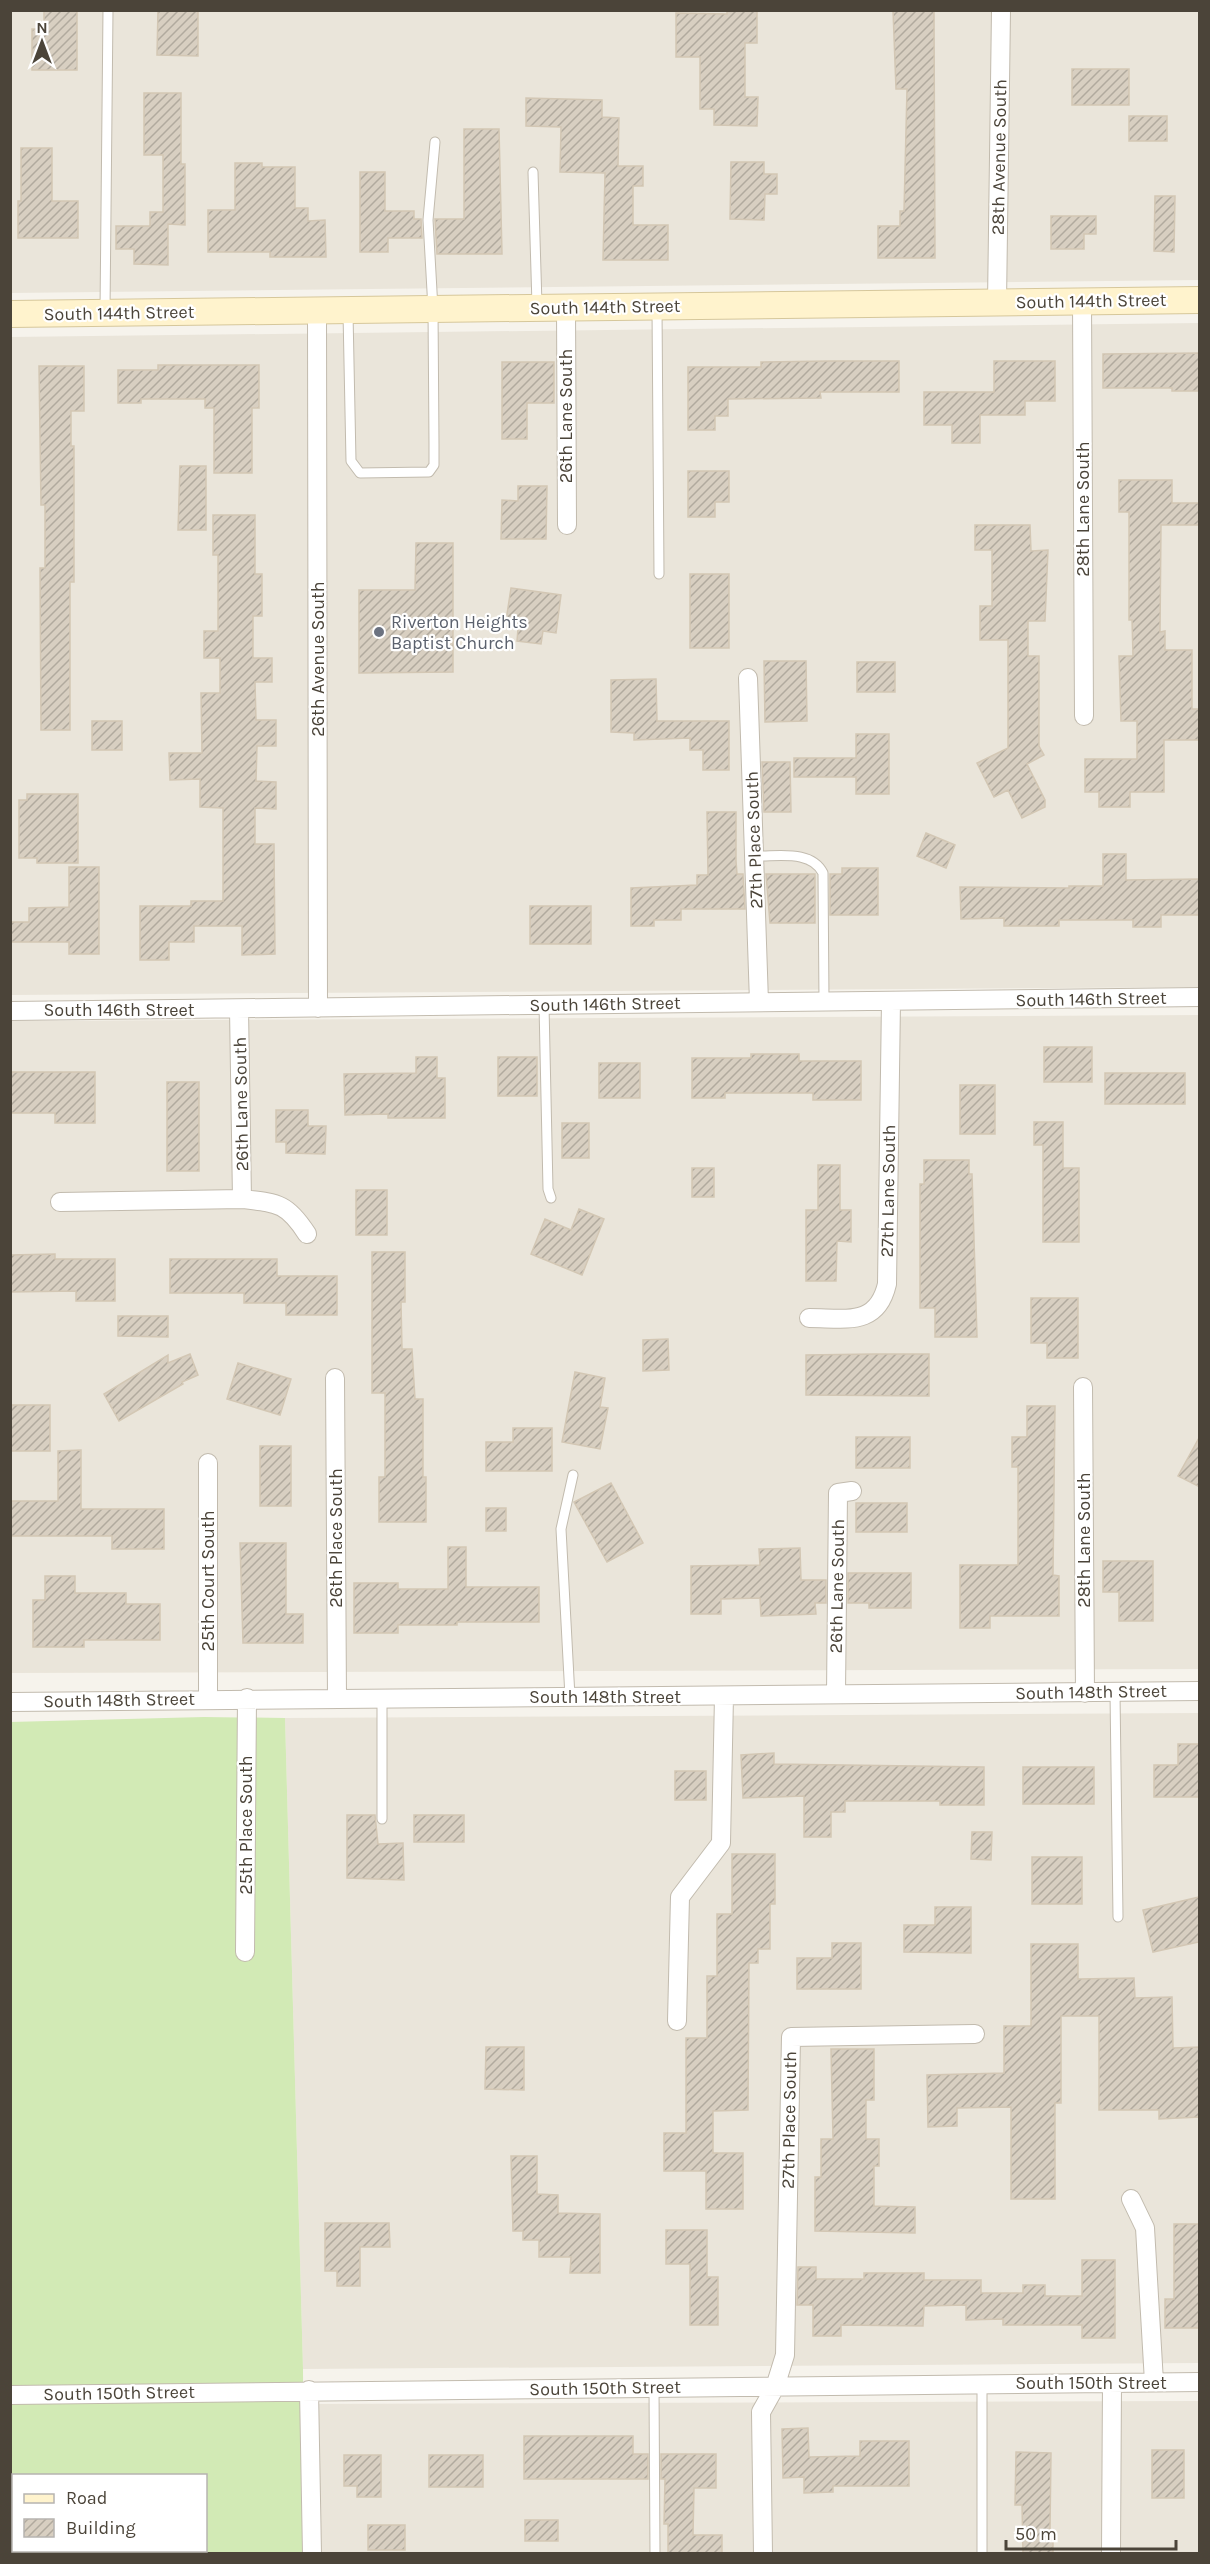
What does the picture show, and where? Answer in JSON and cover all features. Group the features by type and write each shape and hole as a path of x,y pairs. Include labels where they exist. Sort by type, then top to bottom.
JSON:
{"street":[{"name":"28th Avenue South","path":"997,303 1001,10"},
{"name":"South 144th Street","path":"10,314 1200,300"},
{"name":"28th Lane South","path":"1082,302 1084,716"},
{"name":"26th Lane South","path":"566,308 567,525"},
{"name":"26th Avenue South","path":"317,310 318,1008"},
{"name":"27th Place South","path":"748,678 759,1002"},
{"name":"South 146th Street","path":"10,1011 1200,997"},
{"name":"27th Lane South","path":"809,1318 857,1318 873,1312 883,1301 887,1284 891,1001"},
{"name":"26th Lane South","path":"239,1010 242,1199"},
{"path":"60,1202 242,1199 268,1202 293,1212 307,1234"},
{"name":"26th Place South","path":"334,1378 337,1698"},
{"name":"28th Lane South","path":"1083,1387 1085,1693"},
{"name":"25th Court South","path":"208,1463 208,1698"},
{"name":"26th Lane South","path":"836,1694 838,1493 852,1491"},
{"name":"South 148th Street","path":"10,1702 208,1698 382,1699 1200,1691"},
{"path":"677,2021 680,1897 722,1843 724,1696"},
{"name":"25th Place South","path":"245,1952 247,1698"},
{"name":"27th Place South","path":"775,2387 785,2355 790,2037 975,2034"},
{"path":"1131,2199 1145,2228 1154,2382"},
{"name":"South 150th Street","path":"10,2395 1200,2382"},
{"path":"1111,2553 1112,2383"},
{"path":"763,2553 761,2412 775,2387"},
{"path":"309,2390 312,2553"}],"lane":[{"path":"105,313 108,10"},
{"path":"348,310 351,461 360,473 429,472 434,465 433,309 428,220 435,142"},
{"path":"533,172 537,308"},
{"path":"657,306 659,574"},
{"path":"754,856 805,856 819,865 823,873 824,1002"},
{"path":"544,1005 548,1189 551,1198"},
{"path":"570,1697 561,1529 573,1475"},
{"path":"1115,1693 1118,1917"},
{"path":"382,1699 382,1819"},
{"path":"981,2553 982,2383"},
{"path":"654,2387 655,2553"}],"shaded area":[{"path":"10,11 1199,11 1199,280 11,293"},
{"path":"1199,323 1199,987 11,995 10,337"},
{"path":"1199,1015 1199,1669 11,1673 10,1021"},
{"path":"1199,1713 1199,2363 303,2369 285,1718"},
{"path":"1199,2401 1199,2553 304,2553 303,2404"}],"green space":[{"path":"204,1717 285,1718 303,2369 304,2553 11,2553 10,1722"}],"building":[{"path":"158,10 198,10 198,56 157,55"},
{"path":"727,10 757,10 757,43 745,43 745,97 758,97 757,126 714,125 714,109 700,109 700,57 676,57 676,13 727,14"},
{"path":"893,10 934,10 935,258 878,258 878,226 900,226 900,211 904,211 907,89 896,89"},
{"path":"44,11 77,11 77,70 32,70 32,29 44,29"},
{"path":"1072,69 1129,69 1129,105 1072,105"},
{"path":"144,93 181,93 181,164 185,164 185,225 168,224 168,265 134,264 134,249 116,249 116,226 150,226 150,212 163,212 163,155 144,155"},
{"path":"526,98 602,100 602,117 619,118 618,166 643,166 643,186 633,186 633,225 668,225 668,260 603,260 605,173 560,172 561,127 526,126"},
{"path":"1129,116 1167,116 1167,141 1129,141"},
{"path":"464,129 499,129 502,254 437,254 435,219 464,219"},
{"path":"21,148 52,148 52,201 78,201 78,238 18,238"},
{"path":"731,162 764,162 764,174 777,174 777,194 765,194 764,220 730,219"},
{"path":"235,163 262,163 262,167 295,167 295,208 308,208 308,221 325,220 326,257 270,257 270,252 208,252 208,210 235,210"},
{"path":"360,172 385,172 385,211 414,211 414,219 421,219 422,238 388,238 388,252 360,252"},
{"path":"1155,196 1175,196 1174,252 1154,251"},
{"path":"1051,216 1096,216 1096,234 1084,234 1084,249 1051,249"},
{"path":"1200,353 1200,391 1172,391 1172,388 1103,388 1103,354"},
{"path":"899,361 899,392 820,392 821,398 728,399 728,416 715,416 715,430 688,430 688,367 761,367 761,362"},
{"path":"994,361 1055,361 1055,401 1025,401 1025,415 980,415 980,443 952,443 952,425 924,425 924,392 994,392"},
{"path":"502,362 554,362 554,403 527,403 527,439 502,439"},
{"path":"158,365 259,365 259,408 252,408 252,473 214,473 214,408 205,408 205,399 141,399 141,403 118,403 118,370 158,370"},
{"path":"39,366 84,366 84,411 71,411 71,446 74,446 74,582 70,582 70,730 41,730 40,568 45,568 45,505 41,505"},
{"path":"180,466 206,466 206,530 178,530"},
{"path":"688,471 729,471 729,502 715,502 715,517 688,517"},
{"path":"1119,480 1172,480 1172,503 1200,503 1200,525 1161,525 1160,632 1165,631 1165,650 1192,650 1192,709 1200,709 1200,740 1164,740 1164,792 1130,792 1130,807 1099,807 1099,792 1085,792 1085,759 1137,759 1137,721 1121,721 1119,656 1133,656 1132,620 1129,620 1129,512 1119,512"},
{"path":"518,486 547,486 546,539 501,539 502,500 518,501"},
{"path":"213,515 255,515 255,574 262,574 262,616 253,616 253,658 272,658 272,682 255,682 256,720 276,720 276,746 257,746 256,781 276,782 276,809 255,808 255,844 274,844 275,954 242,955 242,926 194,926 194,942 169,942 169,960 140,960 140,906 191,906 191,901 223,901 223,808 200,807 200,779 170,780 169,753 202,753 201,693 220,693 220,658 204,658 204,631 218,631 218,555 213,555"},
{"path":"975,525 1030,525 1031,551 1048,550 1045,621 1028,621 1028,656 1039,656 1039,746 1044,755 1027,764 1045,800 1045,807 1022,818 1008,790 994,797 977,763 1008,748 1008,640 980,640 980,606 992,606 992,550 975,550"},
{"path":"416,543 453,543 453,672 359,673 359,590 415,590"},
{"path":"690,574 729,574 729,648 690,648"},
{"path":"511,588 561,595 556,633 543,631 541,644 517,641 518,629 505,627"},
{"path":"764,661 806,661 807,721 765,722"},
{"path":"857,662 895,662 895,692 857,692"},
{"path":"656,679 657,721 729,721 729,770 703,770 703,750 690,750 690,738 634,740 634,733 611,732 611,680"},
{"path":"92,721 122,721 122,750 92,750"},
{"path":"856,734 889,734 889,794 856,794 856,777 794,777 794,758 856,758"},
{"path":"762,762 790,762 791,812 764,812"},
{"path":"27,794 78,794 78,863 37,863 37,858 19,858 19,800 27,800"},
{"path":"707,812 736,812 737,874 743,874 745,909 681,909 681,920 654,920 654,926 631,926 631,888 697,885 697,875 708,875"},
{"path":"926,833 955,845 946,868 917,856"},
{"path":"1103,854 1126,854 1126,880 1200,879 1200,915 1161,915 1161,927 1133,927 1133,920 1059,920 1059,926 1004,926 1004,918 961,919 960,887 1103,886"},
{"path":"69,867 99,867 99,954 69,954 69,942 10,942 10,922 29,922 29,908 69,907"},
{"path":"842,868 878,868 878,915 830,915 830,874 842,874"},
{"path":"766,874 815,874 815,923 770,923"},
{"path":"530,906 591,906 591,944 530,944"},
{"path":"1044,1047 1092,1047 1092,1082 1044,1082"},
{"path":"751,1054 799,1054 799,1061 861,1061 861,1100 813,1100 813,1093 725,1093 725,1098 692,1098 692,1058 751,1058"},
{"path":"416,1057 437,1057 437,1078 445,1078 445,1118 388,1118 388,1114 345,1115 344,1074 416,1073"},
{"path":"498,1057 537,1057 537,1096 498,1096"},
{"path":"599,1063 640,1063 640,1098 599,1098"},
{"path":"10,1072 95,1072 95,1123 55,1123 55,1113 10,1113"},
{"path":"1105,1073 1185,1073 1185,1104 1105,1104"},
{"path":"167,1082 199,1082 199,1171 167,1171"},
{"path":"960,1085 995,1085 995,1134 960,1134"},
{"path":"276,1110 308,1110 308,1126 326,1126 325,1154 286,1153 286,1142 276,1142"},
{"path":"1034,1122 1063,1122 1063,1168 1079,1168 1079,1242 1043,1242 1043,1145 1034,1145"},
{"path":"562,1123 589,1123 589,1158 562,1158"},
{"path":"924,1160 969,1160 969,1174 972,1174 977,1337 935,1337 935,1308 920,1308 920,1184 924,1184"},
{"path":"818,1165 840,1165 840,1210 851,1210 851,1242 837,1241 836,1281 806,1281 806,1210 818,1210"},
{"path":"692,1168 714,1168 714,1197 692,1197"},
{"path":"356,1190 387,1190 387,1235 356,1235"},
{"path":"579,1209 604,1219 582,1275 531,1254 545,1219 571,1230"},
{"path":"372,1252 405,1252 405,1302 401,1302 402,1349 412,1349 415,1399 423,1399 423,1477 426,1477 426,1522 379,1522 379,1477 385,1477 385,1393 372,1393"},
{"path":"55,1254 55,1259 115,1259 115,1301 76,1301 76,1291 10,1292 10,1255"},
{"path":"170,1259 277,1259 277,1276 337,1276 337,1315 286,1315 286,1303 244,1303 244,1293 170,1293"},
{"path":"1031,1298 1078,1298 1078,1358 1047,1358 1047,1343 1031,1343"},
{"path":"118,1316 168,1316 168,1337 118,1336"},
{"path":"668,1339 669,1370 643,1371 643,1340"},
{"path":"190,1354 198,1375 182,1382 183,1384 119,1421 104,1394 168,1355 168,1363"},
{"path":"929,1354 929,1396 806,1395 806,1355"},
{"path":"238,1363 291,1379 280,1415 227,1399"},
{"path":"575,1372 605,1378 600,1407 608,1408 600,1449 562,1442"},
{"path":"10,1405 50,1405 50,1451 10,1451"},
{"path":"1027,1406 1055,1406 1053,1575 1059,1576 1059,1616 990,1616 990,1628 960,1628 960,1565 1018,1565 1018,1467 1012,1467 1012,1437 1027,1437"},
{"path":"513,1428 552,1428 552,1471 486,1471 486,1442 513,1442"},
{"path":"1200,1436 1200,1487 1178,1476"},
{"path":"856,1437 910,1437 910,1468 856,1468"},
{"path":"260,1446 291,1446 291,1506 260,1506"},
{"path":"81,1450 81,1509 164,1509 164,1549 112,1549 112,1536 10,1536 10,1501 58,1501 58,1451"},
{"path":"611,1483 643,1543 607,1562 574,1502"},
{"path":"856,1503 907,1503 907,1532 856,1532"},
{"path":"486,1508 506,1508 506,1531 486,1531"},
{"path":"240,1543 286,1543 286,1614 303,1614 303,1643 243,1643"},
{"path":"448,1547 466,1547 466,1587 539,1587 539,1622 398,1625 398,1633 354,1633 354,1583 398,1583 398,1589 448,1589"},
{"path":"800,1548 801,1580 826,1580 826,1603 815,1603 816,1614 761,1616 760,1598 721,1599 721,1614 691,1614 691,1566 760,1565 759,1549"},
{"path":"1103,1561 1153,1561 1153,1621 1119,1621 1119,1592 1103,1592"},
{"path":"848,1573 911,1573 911,1608 869,1608 869,1603 848,1603"},
{"path":"45,1576 75,1576 75,1593 126,1593 126,1604 160,1604 160,1640 84,1640 84,1647 33,1647 33,1600 45,1600"},
{"path":"1178,1744 1200,1744 1200,1797 1154,1797 1154,1765 1178,1765"},
{"path":"774,1753 774,1764 984,1767 984,1805 940,1805 940,1801 845,1801 845,1812 831,1812 831,1837 804,1837 804,1796 743,1798 741,1755"},
{"path":"1023,1767 1094,1767 1094,1804 1023,1804"},
{"path":"675,1771 706,1771 706,1800 675,1800"},
{"path":"347,1815 375,1815 378,1844 403,1843 404,1880 347,1878"},
{"path":"414,1815 464,1815 464,1842 414,1842"},
{"path":"972,1832 992,1832 991,1860 971,1859"},
{"path":"732,1854 775,1854 775,1904 770,1904 770,1949 758,1949 758,1963 749,1963 748,2110 713,2111 713,2153 743,2153 743,2209 706,2209 706,2171 664,2171 664,2133 686,2133 686,2038 707,2038 707,1976 717,1976 717,1914 732,1914"},
{"path":"1032,1857 1082,1857 1082,1904 1032,1904"},
{"path":"1199,1897 1199,1942 1153,1952 1143,1910"},
{"path":"935,1907 971,1907 971,1953 904,1952 904,1925 935,1925"},
{"path":"832,1943 861,1943 861,1989 797,1989 797,1958 832,1958"},
{"path":"1031,1944 1078,1944 1078,1979 1134,1978 1135,1998 1172,1997 1173,2048 1200,2047 1200,2117 1159,2119 1159,2110 1099,2110 1099,2016 1061,2016 1061,2103 1055,2103 1055,2199 1011,2199 1011,2107 957,2108 957,2126 928,2127 927,2075 1004,2073 1004,2026 1031,2026"},
{"path":"486,2047 524,2047 524,2090 485,2089"},
{"path":"831,2049 874,2049 874,2100 866,2100 866,2139 879,2139 879,2166 874,2166 874,2206 915,2207 915,2233 815,2231 815,2177 821,2177 821,2139 833,2139"},
{"path":"511,2156 537,2156 537,2194 558,2195 558,2213 600,2214 600,2273 570,2273 571,2257 539,2257 539,2240 523,2240 523,2231 513,2231"},
{"path":"325,2223 389,2223 390,2247 360,2247 360,2286 337,2286 337,2271 325,2271"},
{"path":"1174,2224 1200,2224 1200,2328 1165,2328 1165,2299 1174,2299"},
{"path":"666,2230 707,2230 707,2277 718,2277 718,2325 690,2325 690,2264 666,2264"},
{"path":"1082,2260 1115,2260 1115,2338 1082,2338 1082,2325 1003,2325 1003,2319 966,2320 966,2305 924,2306 923,2326 841,2325 841,2336 813,2336 813,2305 797,2305 798,2267 816,2267 816,2279 864,2279 864,2273 924,2273 924,2280 981,2280 981,2293 1023,2293 1023,2285 1045,2285 1045,2296 1082,2296"},
{"path":"808,2428 809,2457 860,2456 860,2441 909,2441 909,2486 833,2486 833,2492 804,2493 804,2477 783,2478 782,2429"},
{"path":"524,2436 633,2436 633,2454 648,2454 648,2479 524,2479"},
{"path":"1152,2450 1184,2450 1184,2498 1152,2498"},
{"path":"1016,2452 1051,2453 1050,2530 1053,2530 1053,2553 1023,2553 1022,2505 1015,2505"},
{"path":"661,2454 716,2454 716,2488 694,2488 693,2535 722,2535 722,2553 668,2553 668,2524 664,2524 665,2479 661,2479"},
{"path":"344,2455 381,2455 381,2497 357,2497 357,2486 344,2486"},
{"path":"429,2455 483,2455 483,2487 429,2487"},
{"path":"525,2520 558,2520 558,2541 525,2541"},
{"path":"368,2525 405,2525 405,2550 368,2550"}],"place":[{"name":"Riverton Heights Baptist Church","path":"379,632"}]}
